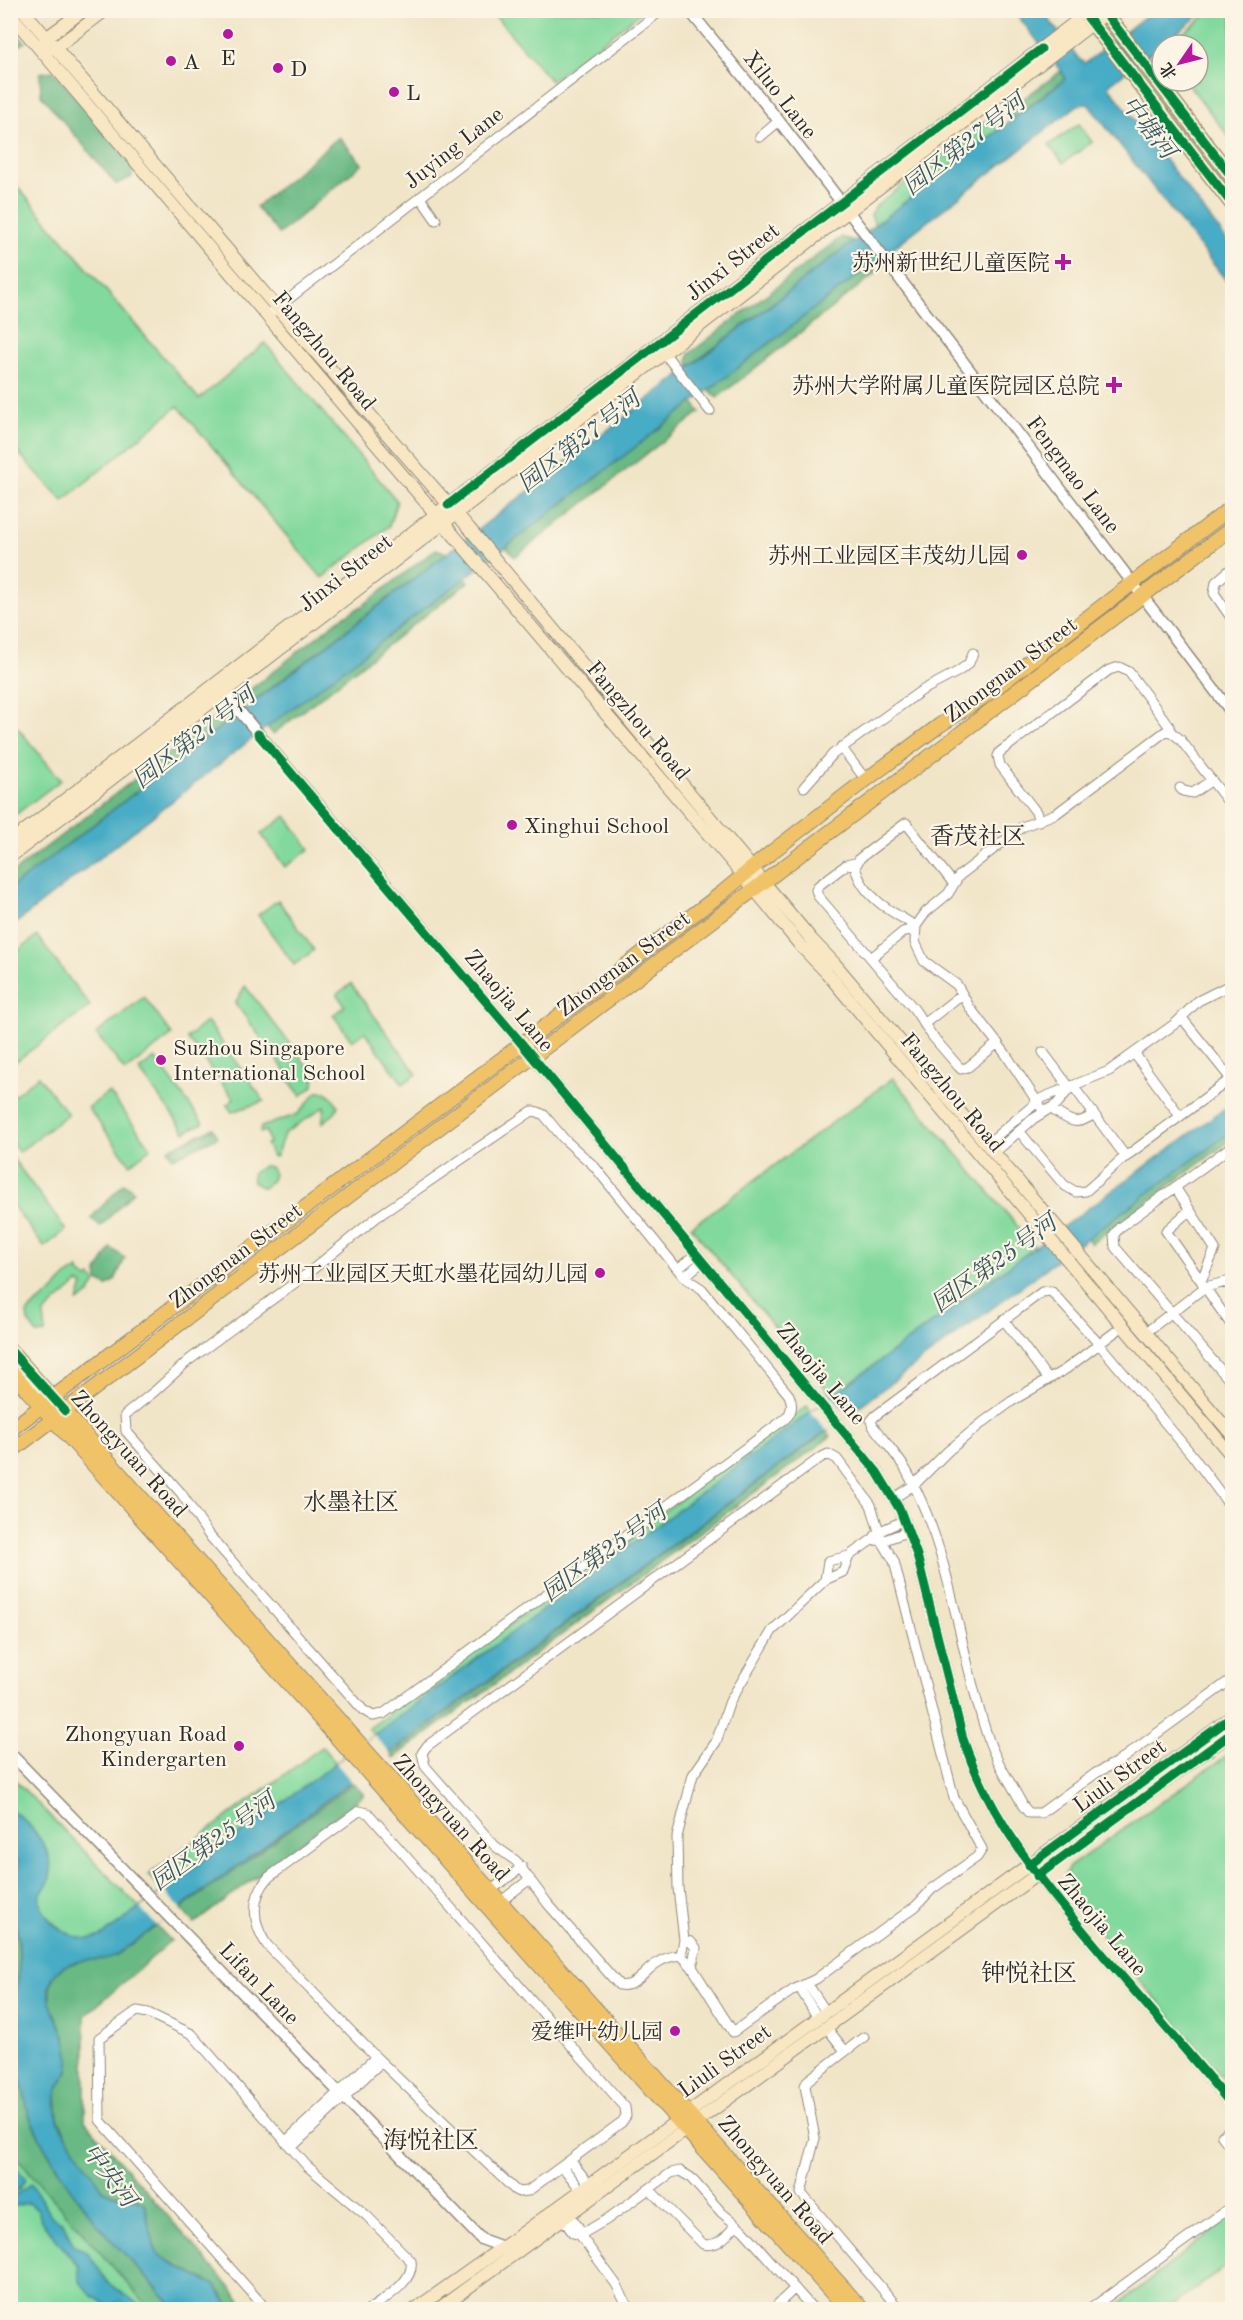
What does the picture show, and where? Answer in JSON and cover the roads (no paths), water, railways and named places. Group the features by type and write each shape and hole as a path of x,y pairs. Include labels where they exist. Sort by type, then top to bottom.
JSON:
{"main road":[{"name":"Fangzhou Road","path":"23,10 481,567 748,871"},
{"path":"41,50 46,38 84,10"},
{"path":"41,50 55,48 106,10"},
{"path":"1106,12 1233,177"},
{"name":"Jinxi Street","path":"10,857 220,688 1045,53 1088,15 1106,12"},
{"name":"Fangzhou Road","path":"10,14 272,311 469,528 760,886 991,1148 1054,1234"},
{"path":"1088,15 1233,204"},
{"name":"Zhongnan Street","path":"10,1430 522,1044 866,780 940,725 985,696 1233,507"},
{"name":"Zhongnan Street","path":"10,1452 1233,528"},
{"name":"Jinxi Street","path":"10,842 220,688"},
{"name":"Fangzhou Road","path":"760,886 800,945 1233,1435"},
{"name":"Fangzhou Road","path":"1069,1252 1123,1326 1233,1456"},
{"name":"Zhongyuan Road","path":"10,1350 47,1402 372,1769 687,2121 863,2310"},
{"name":"Zhongyuan Road","path":"10,1371 47,1402"},
{"name":"Liuli Street","path":"507,2252 585,2187 830,2026 1233,1717"},
{"name":"Liuli Street","path":"414,2310 566,2217 822,2015 1233,1732"},
{"name":"Zhongyuan Road","path":"372,1769 500,1902 846,2310"},
{"name":"Liuli Street","path":"437,2310 490,2264"}],"street":[{"name":"Juying Lane","path":"272,311 662,10"},
{"name":"Xiluo Lane","path":"689,10 779,121 844,207"},
{"path":"760,136 779,121"},
{"path":"420,198 436,220"},
{"name":"Fengmao Lane","path":"844,207 1233,713"},
{"path":"661,349 710,411"},
{"path":"1233,568 1216,582 1214,593 1233,619"},
{"path":"804,787 828,758 914,696 959,671 969,663 973,654"},
{"path":"1039,821 1036,812 1000,765 998,756 1000,752 1109,670 1119,667 1129,672 1169,726 1171,732 1180,739 1233,807"},
{"name":"Zhaojia Lane","path":"220,688 533,1057 873,1467 894,1498 907,1526 917,1555 951,1696 971,1764 1005,1830 1033,1871 1233,2105"},
{"path":"1094,1114 1085,1121 1077,1122 1048,1111 1037,1102 998,1043 951,980 924,961 915,942 915,929 926,912 948,894 959,876 1016,831 1057,813 1160,734 1171,732"},
{"path":"842,747 866,780"},
{"path":"1180,788 1193,793 1212,780"},
{"path":"953,883 906,823 855,863 846,865 816,890 818,896 961,1069 968,1067 998,1043"},
{"path":"855,863 859,881 867,892 915,929"},
{"path":"871,958 903,932 915,929"},
{"path":"991,1148 1037,1102 1054,1091 1072,1087 1108,1071 1182,1018 1203,998 1232,985"},
{"path":"924,1024 963,995"},
{"path":"1019,1131 1064,1185 1076,1192 1091,1188 1126,1157 1232,1079 1182,1018"},
{"path":"1043,1052 1126,1157"},
{"path":"1134,1053 1180,1116"},
{"path":"991,1148 1048,1111 1072,1087"},
{"path":"532,1111 544,1116 564,1139 594,1166 681,1273 702,1289 789,1395 792,1407 789,1416 378,1716 368,1714 363,1710 216,1543 181,1493 126,1431 124,1421 128,1412 189,1360 307,1274 377,1218 532,1111"},
{"path":"1233,1146 1119,1228 1114,1240 1116,1247 1233,1383"},
{"path":"1145,1333 1173,1312 1203,1284 1206,1269 1215,1249 1175,1187"},
{"path":"1190,1210 1166,1231 1233,1326"},
{"path":"681,1273 700,1257"},
{"path":"1206,1269 1217,1284"},
{"path":"1203,1284 1226,1282 1233,1289"},
{"path":"1233,1509 1192,1455 1099,1344 1051,1291 1042,1292 872,1419 873,1426 905,1468 914,1485 944,1564 970,1676 988,1740 994,1756 1029,1813 1041,1813 1096,1773 1119,1761 1233,1679"},
{"path":"1004,1320 1048,1379"},
{"path":"894,1498 914,1485 966,1436 1012,1401 1072,1365 1123,1326"},
{"path":"824,1455 832,1455 871,1505 878,1537 894,1561 954,1798 982,1849 977,1857 932,1889 916,1906 816,1979 803,1985 733,2032 692,1967 681,1955 658,1962 633,1983 620,1985 548,1904 516,1860 495,1846 425,1766 422,1757 427,1746 824,1455"},
{"path":"825,1580 828,1561 849,1556 878,1537 907,1526"},
{"path":"681,1955 684,1940 676,1855 680,1823 693,1775 716,1742 730,1701 772,1631 825,1580 843,1572 849,1556"},
{"name":"Lifan Lane","path":"10,1753 481,2239 507,2252"},
{"path":"359,1811 368,1813 625,2107 626,2116 622,2122 528,2191 519,2192 514,2190 379,2059 267,1945 256,1925 254,1912 261,1885 269,1877 359,1811"},
{"path":"490,1891 522,1867"},
{"path":"500,1902 530,1879"},
{"path":"684,1940 691,1942 696,1948 692,1967"},
{"path":"803,1985 822,2015"},
{"path":"267,2310 99,2117 99,2038 131,2014 142,2011 188,2031 307,2166 367,2216 411,2261 410,2273 403,2282 369,2310"},
{"path":"830,2026 847,2049"},
{"path":"864,2037 811,2076 805,2086 815,2138 801,2193 900,2310"},
{"path":"288,2145 379,2059"},
{"path":"1229,2143 1233,2127"},
{"path":"566,2163 585,2187"},
{"path":"580,2235 606,2220 671,2173 680,2171 685,2173 736,2225 814,2310"},
{"path":"649,2189 704,2244 717,2243 736,2225"},
{"path":"1089,2310 1233,2206"},
{"path":"566,2217 573,2233 580,2235 616,2284 630,2310"},
{"path":"481,2239 490,2264"},
{"path":"776,2310 778,2304 795,2288"}],"water":[{"path":"1014,11 1045,11 1079,59 1085,63 1152,11 1205,11 1176,33 1150,33 1150,53 1109,87 1232,247 1232,288 1088,104 1078,105 506,547 258,734 11,927 11,888 1064,80 1065,77"},
{"path":"1232,1103 1232,1131 121,1952 109,1958 69,1964 57,1972 51,1981 50,2000 66,2039 69,2060 67,2073 58,2088 56,2099 56,2111 61,2127 104,2191 134,2198 144,2203 158,2254 178,2267 215,2285 231,2309 176,2309 100,2228 70,2188 30,2118 21,2081 11,2068 10,2007 14,2000 18,1980 19,1946 11,1903 11,1883 16,1876 18,1863 11,1853 11,1810 35,1832 47,1851 51,1873 39,1900 44,1911 57,1926 75,1936 94,1938 103,1935"},
{"path":"10,2161 26,2179 18,2190 11,2191"},
{"path":"31,2183 52,2217 63,2223 74,2246 87,2251 108,2283 137,2303 139,2309 126,2309 121,2302 108,2306 91,2295 79,2281 79,2267 41,2221 38,2209 28,2203 11,2207 11,2195 17,2194"}],"place":[{"name":"E","path":"228,34"},
{"name":"A","path":"171,61"},
{"name":"D","path":"278,68"},
{"name":"L","path":"394,92"},
{"name":"苏州新世纪儿童医院","path":"1063,262"},
{"name":"苏州大学附属儿童医院园区总院","path":"1114,385"},
{"name":"苏州工业园区丰茂幼儿园","path":"1022,555"},
{"name":"Xinghui School","path":"512,825"},
{"name":"Suzhou Singapore International School","path":"161,1060"},
{"name":"苏州工业园区天虹水墨花园幼儿园","path":"600,1273"},
{"name":"Zhongyuan Road Kindergarten","path":"239,1746"},
{"name":"爱维叶幼儿园","path":"675,2031"}],"district":[{"name":"香茂社区","path":"978,836"},
{"name":"水墨社区","path":"351,1502"},
{"name":"钟悦社区","path":"1029,1973"},
{"name":"海悦社区","path":"431,2140"}],"water label":[{"name":"中塘河","path":"1149,127"},
{"name":"园区第27号河","path":"964,144"},
{"name":"园区第27号河","path":"579,441"},
{"name":"园区第27号河","path":"194,737"},
{"name":"园区第25号河","path":"994,1263"},
{"name":"园区第25号河","path":"604,1552"},
{"name":"园区第25号河","path":"213,1841"},
{"name":"中央河","path":"110,2175"}]}
